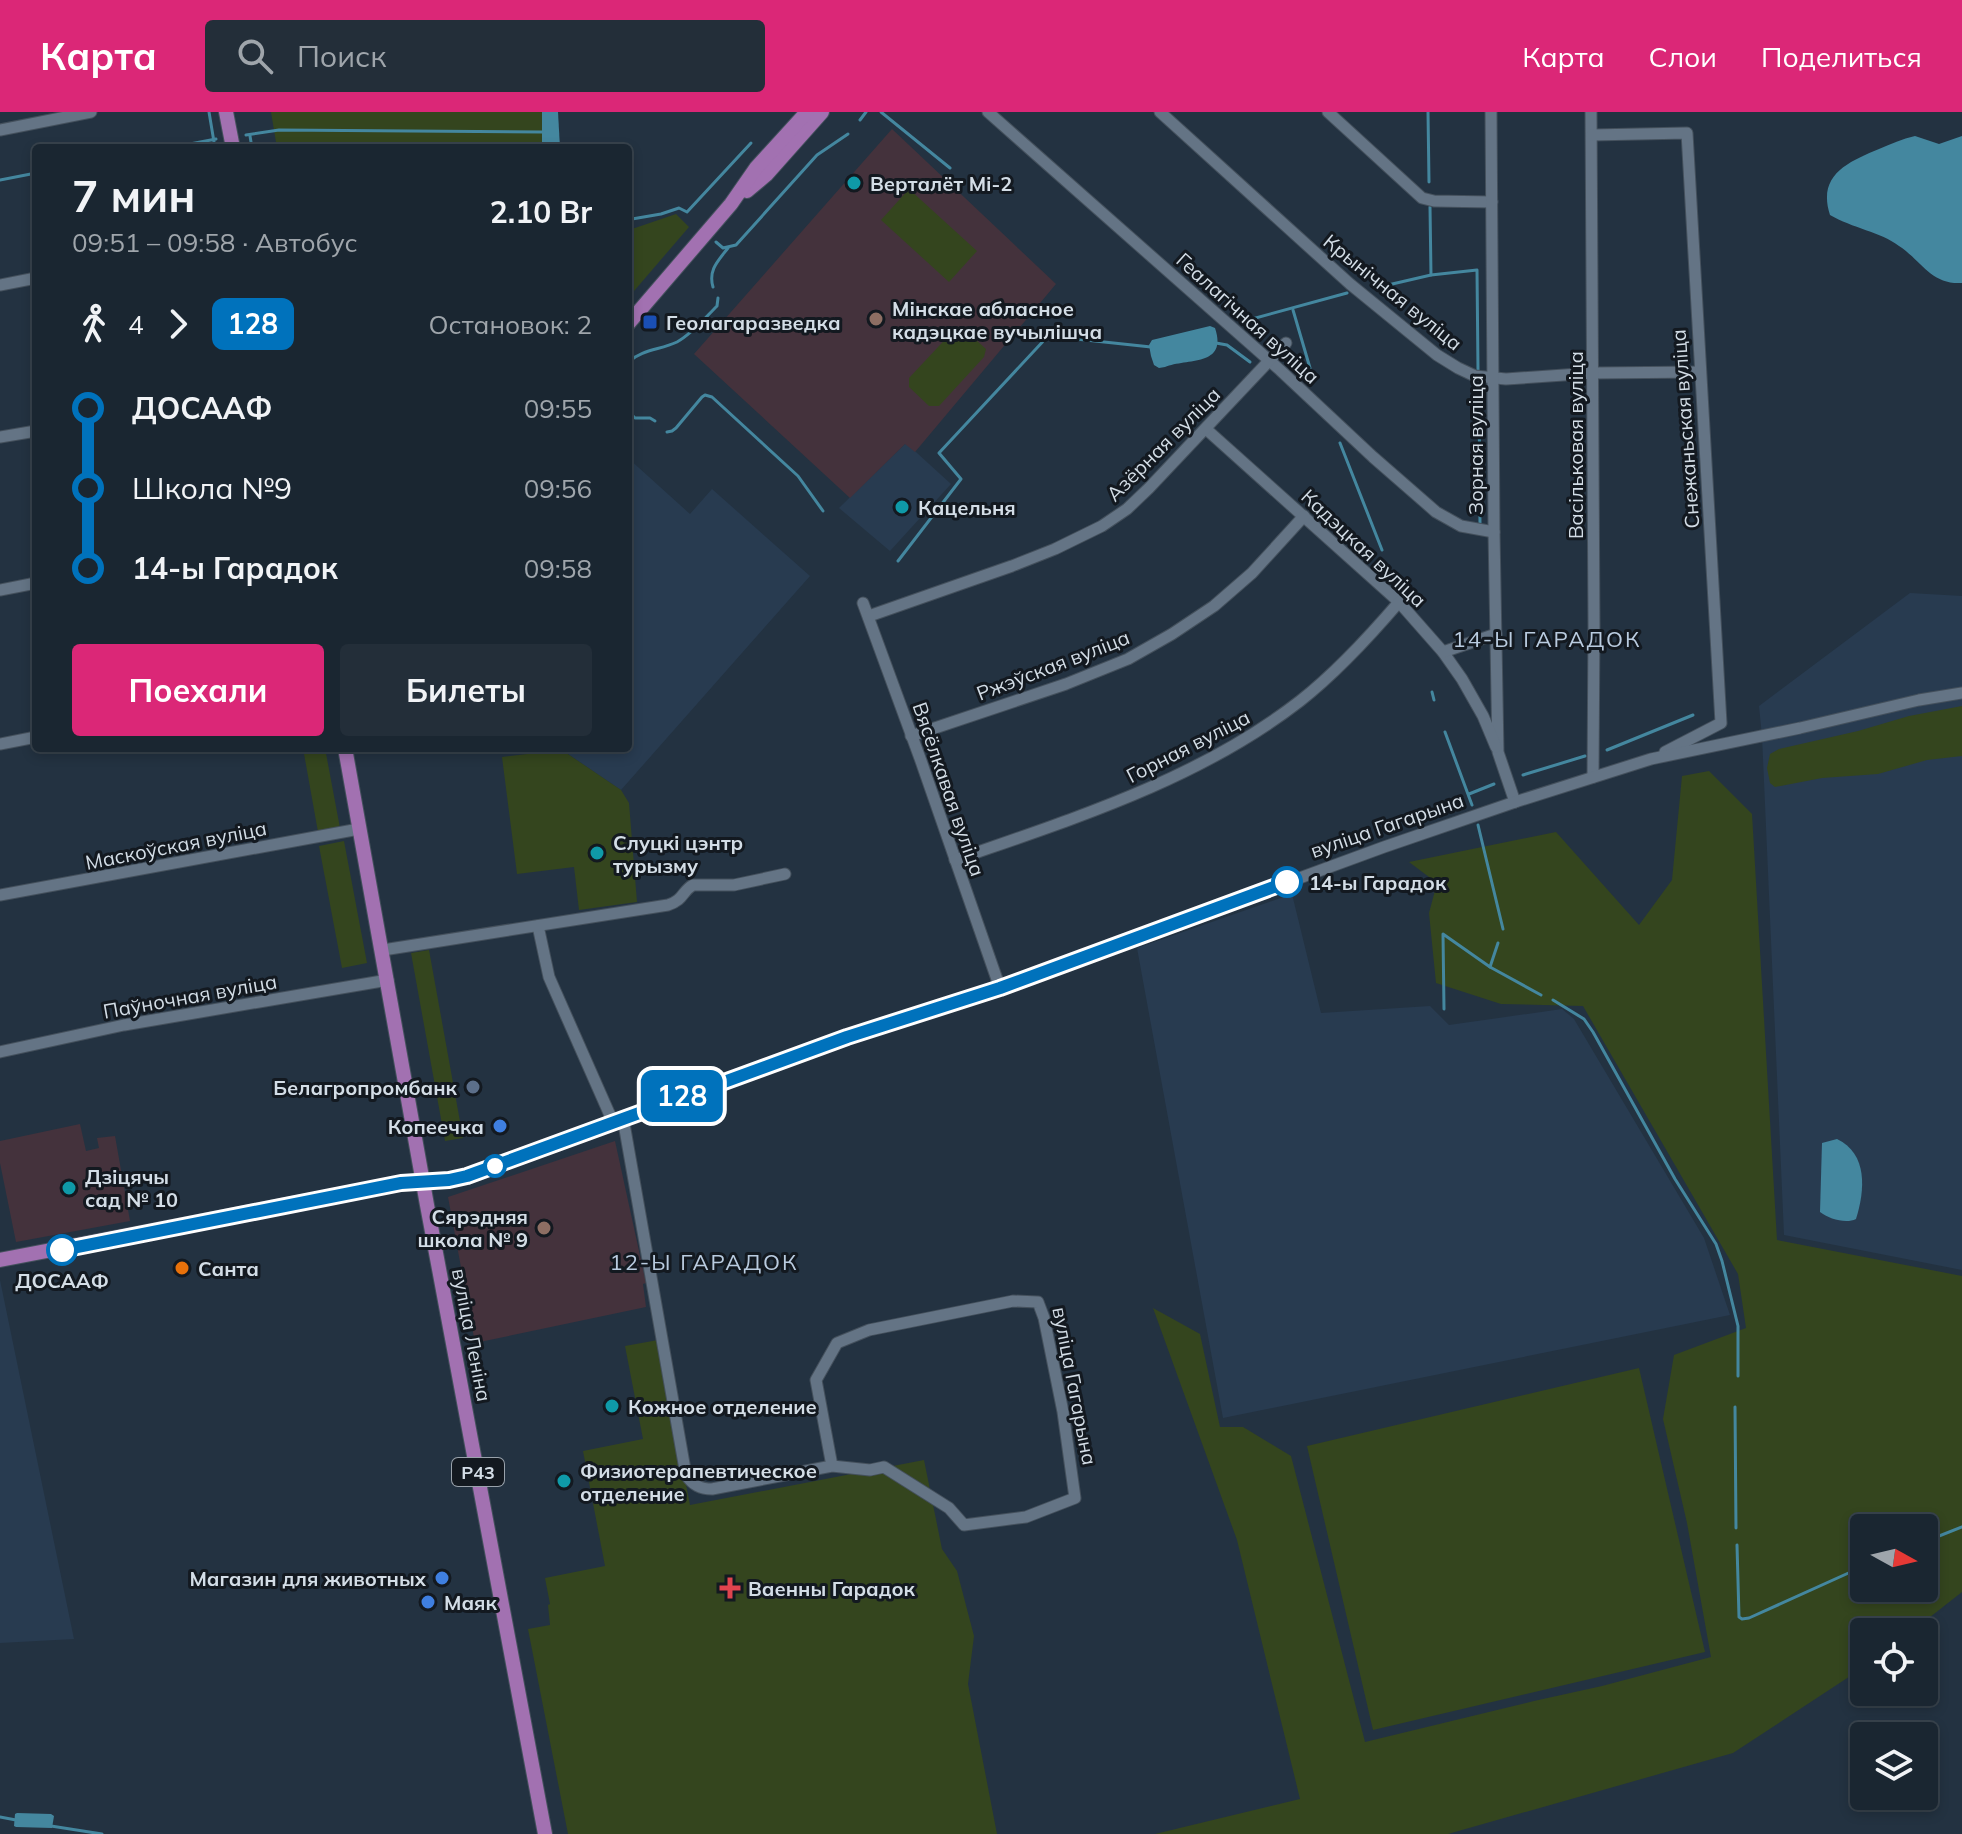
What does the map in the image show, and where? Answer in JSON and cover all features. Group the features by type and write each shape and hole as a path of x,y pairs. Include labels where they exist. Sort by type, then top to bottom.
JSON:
{"main road":[{"path":"226,112 232,144"},
{"path":"632,319 731,204 756,168 807,112"},
{"path":"731,204 766,175 822,112"},
{"name":"вуліца Леніна","path":"346,752 545,1834"},
{"name":"вуліца Гагарына","path":"0,1258 423,1181"}],"street":[{"path":"0,130 91,112"},
{"name":"Геалагічная вуліца","path":"988,112 1436,512 1461,526 1494,532"},
{"name":"Крынічная вуліца","path":"1160,112 1350,284 1437,355 1458,368 1475,376 1506,379 1593,373 1700,372"},
{"path":"1328,112 1422,198 1492,202"},
{"name":"Зорная вуліца","path":"1491,112 1498,752 1515,802"},
{"name":"Васільковая вуліца","path":"1591,112 1593,777"},
{"name":"Снежаньская вуліца","path":"1592,135 1687,133 1721,723 1651,759"},
{"path":"0,285 32,279"},
{"name":"Азёрная вуліца","path":"869,616 1012,566 1102,526 1127,509 1286,343"},
{"name":"Кадэцкая вуліца","path":"1206,429 1399,602 1462,679 1483,716 1498,752"},
{"path":"0,437 32,432"},
{"name":"Ржэўская вуліца","path":"911,736 1066,684 1128,659 1214,606 1252,573 1304,516"},
{"path":"0,590 32,584"},
{"name":"Горная вуліца","path":"955,860 1098,810 1226,750 1302,700 1344,662 1399,602"},
{"name":"Вясёлкавая вуліца","path":"863,603 1000,988"},
{"path":"1443,652 1496,634"},
{"name":"вуліца Гагарына","path":"423,1181 467,1176 847,1037 1000,988 1384,847 1593,777 1651,759 1962,693"},
{"path":"0,744 32,738"},
{"name":"Маскоўская вуліца","path":"0,895 359,829"},
{"path":"383,950 668,905 678,902 693,885 734,885 785,874"},
{"path":"538,926 549,977 618,1120 686,1475 697,1486 712,1489 832,1466"},
{"name":"Паўночная вуліца","path":"0,1052 129,1024 388,980"},
{"name":"вуліца Гагарына","path":"1013,1301 1038,1302 1063,1412 1075,1498 1026,1517 964,1525 949,1508 884,1467 870,1470 832,1466 816,1380 837,1343 869,1330 1013,1301"}],"shaded area":[{"path":"542,112 558,112 560,144 542,144"},
{"name":"Мінскае абласное кадэцкае вучылішча","path":"892,129 1056,284 915,452 905,444 850,498 694,354"},
{"path":"1915,136 1939,144 1962,136 1962,283 1942,280 1892,241 1830,215 1828,190 1838,172 1867,154"},
{"path":"1210,326 1215,328 1217,341 1211,355 1165,367 1154,365 1149,345 1152,340"},
{"path":"906,443 951,484 890,551 839,508"},
{"path":"632,462 690,514 712,489 810,576 621,790 565,752 632,752"},
{"path":"1910,593 1962,596 1962,1270 1784,1235 1759,706"},
{"path":"1292,894 1321,1013 1430,1006 1449,1025 1562,1009 1574,1019 1704,1238 1730,1315 1223,1418 1137,948"},
{"path":"80,1124 86,1151 99,1148 97,1138 115,1136 130,1221 16,1242 0,1163 0,1141"},
{"path":"1837,1139 1854,1154 1862,1174 1856,1219 1847,1221 1820,1212 1822,1143"},
{"name":"Сярэдняя школа № 9","path":"615,1141 646,1283 643,1284 646,1307 475,1343 448,1197"},
{"path":"0,1280 74,1639 0,1643"},
{"path":"17,1813 51,1814 54,1816 52,1828 16,1827"}],"green space":[{"path":"271,112 552,112 556,144 276,144"},
{"path":"909,189 977,251 949,282 881,220"},
{"path":"676,214 689,227 632,293 632,228"},
{"path":"959,328 986,349 984,357 939,406 929,406 909,387 909,378"},
{"path":"1962,706 1962,756 1927,760 1878,774 1822,778 1775,787 1770,783 1767,768 1770,754 1779,749"},
{"path":"304,752 326,752 340,828 318,832"},
{"path":"565,752 621,790 629,803 637,902 579,910 574,867 517,874 502,757"},
{"path":"1709,771 1752,814 1777,1240 1962,1276 1962,1592 1929,1618 1850,1618 1850,1676 1733,1753 1448,1834 1155,1834 1300,1799 1237,1540 1153,1308 1200,1334 1220,1427 1243,1427 1291,1456 1365,1742 1711,1657 1687,1523 1663,1419 1674,1355 1746,1328 1738,1274 1583,1006 1501,1004 1436,983 1429,913 1437,883 1409,862 1556,832 1639,925 1672,880 1682,776"},
{"path":"344,841 367,963 342,968 319,846"},
{"path":"429,950 463,1138 445,1141 411,953"},
{"path":"658,1340 690,1505 924,1460 942,1549 957,1571 974,1636 968,1684 997,1834 568,1834 528,1629 550,1625 545,1578 605,1566 583,1451 643,1439 625,1346"},
{"path":"1639,1368 1705,1652 1373,1730 1307,1446"}],"waterway":[{"path":"209,112 214,144"},
{"path":"860,120 866,112"},
{"path":"881,112 950,168"},
{"path":"1428,112 1429,182"},
{"path":"246,135 279,130 542,132"},
{"path":"716,242 723,248 736,245 817,155 848,134"},
{"path":"250,136 251,144"},
{"path":"190,144 216,139"},
{"path":"632,219 679,208 687,212 751,143"},
{"path":"0,180 32,174"},
{"path":"1430,207 1431,275"},
{"path":"713,287 713,271 728,248"},
{"path":"1375,288 1431,275 1477,270 1478,370"},
{"path":"1241,322 1347,293"},
{"path":"632,360 683,339 717,306 718,298"},
{"path":"1293,310 1310,368"},
{"path":"898,561 961,479 939,453 1048,336 1151,347"},
{"path":"1216,343 1227,345 1250,362"},
{"path":"1479,385 1480,525"},
{"path":"667,432 676,428 702,397 712,397 798,476 823,511"},
{"path":"632,415 655,421"},
{"path":"1340,443 1382,550"},
{"path":"1432,692 1434,700"},
{"path":"1607,750 1693,715"},
{"path":"1445,732 1472,805"},
{"path":"1523,775 1585,756"},
{"path":"1469,794 1494,784"},
{"path":"1478,825 1503,929"},
{"path":"1444,1009 1443,934 1490,967 1498,943"},
{"path":"1490,967 1541,995"},
{"path":"1553,1000 1584,1019 1593,1032 1675,1179 1716,1244 1738,1326 1738,1376"},
{"path":"1735,1407 1736,1528"},
{"path":"1938,1536 1962,1527"},
{"path":"1737,1545 1739,1617 1742,1619 1850,1572"},
{"path":"0,1817 16,1820"},
{"path":"51,1826 102,1834"}],"bus line":[{"name":"128","path":"62,1250 401,1183 467,1176 847,1037 1000,988 1287,882"}],"place":[{"name":"Верталёт Мі-2","path":"854,183"},
{"name":"Мінскае абласное кадэцкае вучылішча","path":"876,319"},
{"name":"Геолагаразведка","path":"650,322"},
{"name":"Кацельня","path":"902,507"},
{"name":"Слуцкі цэнтр турызму","path":"597,853"},
{"name":"14-ы Гарадок","path":"1287,882"},
{"name":"Белагропромбанк","path":"473,1087"},
{"name":"Копеечка","path":"500,1126"},
{"name":"Дзіцячы сад № 10","path":"69,1188"},
{"name":"Сярэдняя школа № 9","path":"544,1228"},
{"name":"ДОСААФ","path":"62,1250"},
{"name":"Санта","path":"182,1268"},
{"name":"Кожное отделение","path":"612,1406"},
{"name":"Физиотерапевтическое отделение","path":"564,1481"},
{"name":"Магазин для животных","path":"442,1578"},
{"name":"Ваенны Гарадок","path":"730,1588"},
{"name":"Маяк","path":"428,1602"}],"district":[{"name":"14-Ы ГАРАДОК","path":"1547,639"},
{"name":"12-Ы ГАРАДОК","path":"704,1262"}]}
